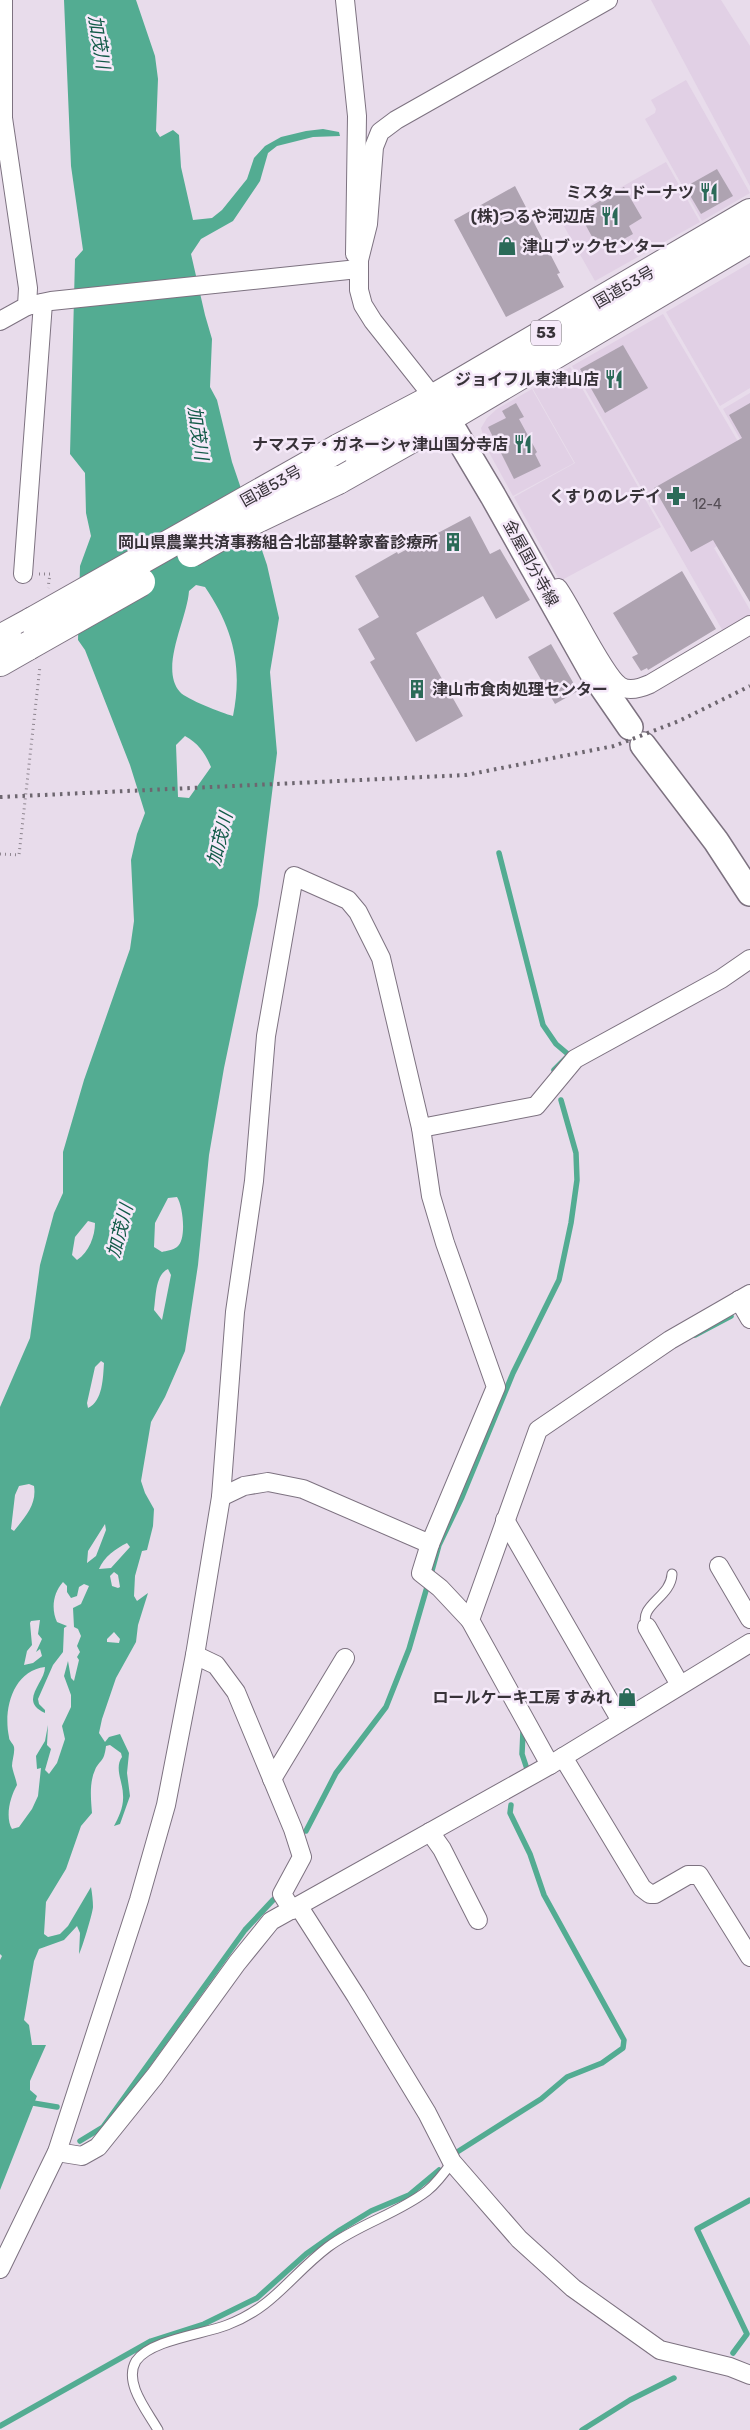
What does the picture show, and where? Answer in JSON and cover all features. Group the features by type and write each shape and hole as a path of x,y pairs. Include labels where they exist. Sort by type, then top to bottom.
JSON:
{"highway":[{"name":"国道53号","path":"0,662 221,536 338,480 616,287 749,211"},
{"name":"国道53号","path":"0,639 34,643 339,448 441,408 750,239"}],"main road":[{"name":"金屋国分寺線","path":"441,408 527,555 592,672 636,736 716,841 750,893"}],"street":[{"path":"4,0 3,118 6,182 28,288 41,303 23,574"},
{"path":"344,0 357,116 354,241 361,298 368,313 441,408"},
{"path":"358,269 368,224 374,147 380,132 396,120 608,0"},
{"path":"0,321 41,303 358,269"},
{"path":"527,555 555,584 611,677 624,688 637,688 650,684 750,625"},
{"path":"0,2269 56,2152 140,1900 164,1814 195,1656 221,1497 235,1312 254,1181 266,1036 294,876 348,900 362,919 381,958 421,1128 431,1196 496,1386 430,1544 421,1573 440,1588 470,1620 556,1761 642,1888 650,1894 655,1894 688,1875 699,1875 750,1957"},
{"path":"421,1128 536,1106 575,1059 721,979 750,959"},
{"path":"470,1620 538,1430 670,1340 745,1297 750,1318"},
{"path":"221,1497 244,1486 268,1482 303,1489 430,1544"},
{"path":"505,1520 622,1721"},
{"path":"718,1566 750,1619"},
{"path":"647,1627 680,1686"},
{"path":"56,2152 82,2156 98,2147 155,2076 237,1963 271,1921 556,1761 750,1643"},
{"path":"195,1656 216,1665 236,1692 302,1857 282,1894 295,1908 356,1996 407,2080 452,2162 519,2239 581,2294 660,2350 730,2367 750,2375"},
{"path":"272,1779 345,1658"},
{"path":"430,1832 442,1849 478,1920"}],"lane":[{"path":"647,1627 644,1619 646,1613 671,1584 672,1574"},
{"path":"158,2430 144,2407 133,2380 136,2362 142,2354 159,2346 226,2326 249,2316 267,2304 329,2246 429,2190 452,2162"}],"path":[{"path":"23,574 50,574 48,594"},
{"path":"0,854 19,855 34,643"}],"shaded area":[{"path":"651,0 721,0 750,46 750,186"},
{"path":"686,80 750,193 702,221 645,119 655,113 656,109 651,100"},
{"path":"666,162 700,222 595,281 561,221"},
{"path":"750,263 750,388 720,406 666,312"},
{"path":"663,314 750,462 750,526 714,548 750,610 750,617 724,633 572,366"},
{"path":"570,367 661,527 560,581 514,497 575,463 533,389"},
{"name":"ナマステ・ガネーシャ津山国分寺店","path":"532,389 574,463 513,496 486,447 481,428 487,418 497,409"},
{"path":"750,393 750,457 723,409"}],"water":[{"name":"加茂川","path":"64,0 136,0 155,56 158,79 156,131 160,137 173,130 179,135 181,167 193,220 212,218 222,210 247,179 254,158 265,146 281,137 306,131 323,129 339,132 340,136 313,137 277,146 268,153 260,181 233,221 201,239 191,254 212,339 210,387 217,400 232,462 267,565 279,618 270,672 277,753 258,905 224,1068 209,1155 198,1265 185,1351 165,1397 151,1422 141,1481 154,1509 153,1526 147,1550 142,1551 135,1576 134,1596 137,1601 148,1593 138,1625 136,1642 116,1678 99,1733 105,1742 109,1737 120,1734 129,1753 127,1773 130,1796 120,1824 114,1826 123,1803 123,1790 119,1770 122,1757 121,1753 110,1745 106,1746 103,1758 95,1770 92,1780 92,1813 81,1826 66,1869 46,1902 44,1934 48,1937 60,1934 68,1926 91,1887 93,1907 79,1954 80,1933 77,1926 64,1940 39,1949 34,1961 24,2020 29,2025 32,2045 46,2045 30,2081 30,2090 37,2096 0,2190 0,1960 2,1956 0,1954 0,1407 30,1338 40,1265 54,1213 63,1193 63,1152 84,1080 130,949 134,921 131,860 137,834 145,813 130,765 85,650 78,640 80,566 91,536 86,513 85,473 70,454 75,259 83,250 71,166","holes":["196,585 205,587 223,618 233,648 237,681 233,716 213,709 180,692 174,682 172,670 176,643 189,591","185,736 201,749 211,767 189,798 178,797 176,745","177,1197 183,1223 180,1243 177,1247 162,1252 154,1247 155,1223 168,1198","88,1221 95,1223 94,1233 85,1253 77,1260 72,1255 75,1237","168,1269 171,1275 162,1320 154,1310 158,1281","101,1361 104,1363 101,1388 97,1400 88,1408 87,1403 95,1367","29,1484 34,1486 32,1505 14,1531 11,1529 15,1495 19,1486","105,1524 106,1530 96,1556 87,1563 88,1551","127,1543 130,1547 111,1568 99,1569 107,1557","114,1572 118,1575 120,1587 112,1586 110,1576","63,1582 67,1586 67,1592 71,1598 77,1596 79,1587 84,1584 89,1586 81,1604 73,1608 74,1627 78,1629 81,1636 77,1646 80,1652 77,1657 79,1660 74,1681 71,1678 68,1661 64,1676 71,1695 71,1707 62,1726 65,1739 57,1763 49,1774 45,1770 51,1749 47,1745 48,1725 45,1741 36,1756 37,1769 41,1768 38,1796 32,1809 19,1827 12,1829 9,1819 9,1807 17,1785 12,1766 14,1747 9,1738 9,1704 18,1684 25,1676 34,1670 45,1667 33,1697 37,1708 45,1713 38,1699 53,1665 63,1652 64,1628 67,1626 57,1622 55,1617 54,1601 57,1591","40,1620 38,1634 42,1639 36,1652 40,1649 42,1656 33,1663 24,1665 27,1651 32,1645 30,1623 31,1621","114,1632 120,1639 119,1643 107,1642 107,1639"]}],"building":[{"name":"ミスタードーナツ","path":"717,169 733,196 701,214 685,187"},
{"name":"津山ブックセンター","path":"515,186 560,273 557,274 564,287 506,317 454,220"},
{"name":"(株)つるや河辺店","path":"624,187 642,218 629,226 633,234 613,245 609,237 596,244 579,213"},
{"path":"623,345 648,388 605,413 580,369"},
{"name":"ナマステ・ガネーシャ津山国分寺店","path":"516,403 524,417 519,419 537,452 535,454 541,466 514,479 488,427 506,418 502,411"},
{"path":"750,403 750,602 713,540 691,552 654,488 742,438 729,415"},
{"path":"470,516 490,554 500,549 530,600 496,619 483,596 416,633 463,716 416,742 370,662 375,659 358,629 379,617 355,576 397,552 398,554"},
{"path":"682,571 716,629 648,670 647,668 641,671 632,657 638,654 613,613"},
{"name":"津山市食肉処理センター","path":"551,644 578,691 555,704 528,657"}],"waterway":[{"path":"499,853 543,1025 556,1044 569,1055 554,1070"},
{"path":"431,1574 439,1545 462,1497 513,1373 559,1280 571,1223 577,1180 576,1153 561,1100"},
{"path":"695,1335 731,1316"},
{"path":"306,1831 336,1773 386,1707 409,1649 427,1587"},
{"path":"523,1731 522,1754 528,1772"},
{"path":"454,2154 541,2099 567,2077 602,2063 623,2048 624,2040 544,1895 530,1854 510,1813 511,1805"},
{"path":"80,2141 103,2127 245,1930 273,1900"},
{"path":"27,2102 57,2107"},
{"path":"0,2426 151,2341 204,2324 257,2298 306,2254 340,2230 371,2211 409,2195 439,2170"},
{"path":"733,2353 747,2334 697,2229 750,2200"},
{"path":"582,2430 630,2400 674,2378"}],"railway":[{"path":"0,797 466,775 614,746 679,721 750,686"}],"place":[{"name":"ミスタードーナツ","path":"709,192"},
{"name":"(株)つるや河辺店","path":"610,216"},
{"name":"津山ブックセンター","path":"507,246"},
{"name":"ジョイフル東津山店","path":"614,379"},
{"name":"ナマステ・ガネーシャ津山国分寺店","path":"523,444"},
{"name":"くすりのレデイ","path":"676,496"},
{"name":"岡山県農業共済事務組合北部基幹家畜診療所","path":"453,542"},
{"name":"津山市食肉処理センター","path":"417,689"},
{"name":"ロールケーキ工房 すみれ","path":"627,1697"}]}
